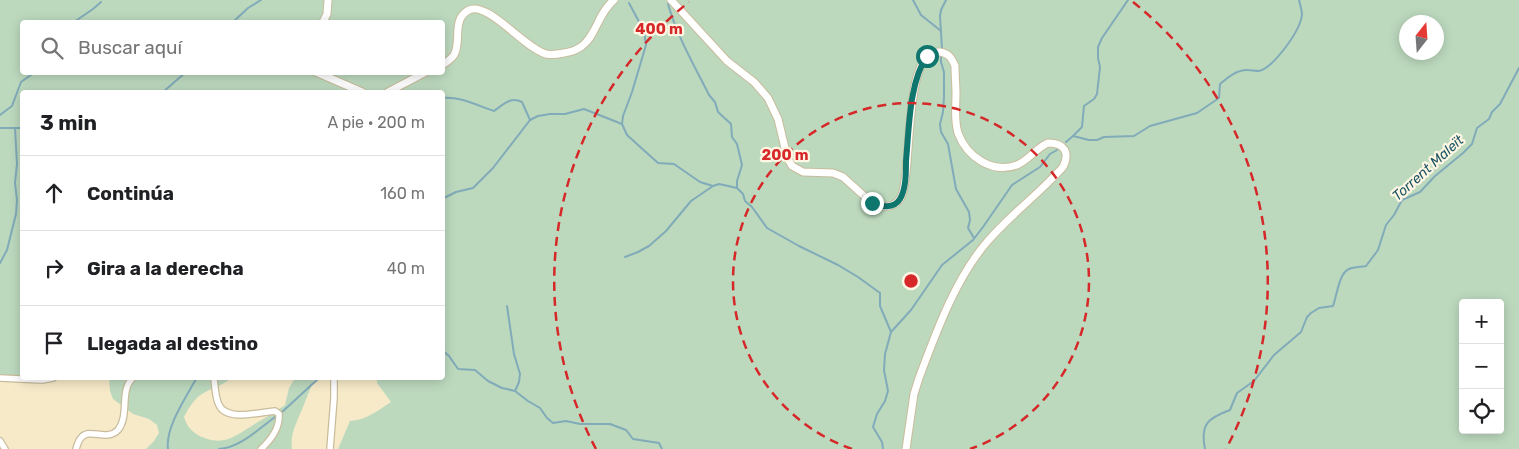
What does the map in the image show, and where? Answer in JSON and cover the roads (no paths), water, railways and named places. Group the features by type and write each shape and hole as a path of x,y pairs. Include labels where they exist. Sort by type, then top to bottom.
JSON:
{"street":[{"path":"324,20 327,14 328,0"},
{"path":"445,62 454,55 460,21 466,12 471,9 476,8 486,11 533,48 546,54 551,54 571,52 588,42 604,11 614,0"},
{"path":"671,0 727,61 754,82 768,98 778,119 788,160 792,166 803,172 833,173 843,176 877,206 891,206 900,198 905,178 913,95 924,59 934,52 949,55 955,66 956,123 958,133 979,160 989,165 1010,167 1028,159 1048,142 1060,145 1066,152 1067,159 1063,167 986,243 957,287 919,378 914,394 906,449"},
{"path":"323,75 357,90"},
{"path":"392,90 420,75"},
{"path":"0,372 3,378 20,379"},
{"path":"76,449 80,439 86,434 108,435 117,431 123,418 128,384 132,380"},
{"path":"214,380 217,399 222,410 234,415 275,411 279,414 276,430 261,449"},
{"path":"330,449 334,380"},
{"path":"0,441 5,449"}],"waterway":[{"path":"235,20 248,8 261,0"},
{"path":"913,0 921,15 941,31"},
{"path":"942,49 940,16 946,0"},
{"path":"1066,142 1082,127 1084,106 1094,99 1097,94 1100,67 1098,47 1128,0"},
{"path":"1073,136 1089,140 1097,140 1104,137 1134,136 1150,126 1197,113 1219,98 1220,84 1229,77 1243,70 1259,71 1279,56 1297,30 1300,22 1302,13 1299,0"},
{"path":"77,20 101,2"},
{"path":"629,3 644,31 646,45 623,116 622,124 627,135 658,163 674,164 700,182 713,186 719,184 737,188 767,228 838,265 880,293 880,306 891,332"},
{"path":"668,4 681,39 709,95 715,102 718,112 731,124 732,137 737,144 742,165 737,188"},
{"path":"941,54 944,72 941,132 948,144 956,189 969,212 968,228 974,238"},
{"name":"Torrent Maleït","path":"1205,449 1204,433 1207,423 1216,416 1230,410 1237,393 1254,381 1274,355 1301,332 1307,317 1311,313 1319,308 1333,306 1341,280 1346,271 1351,268 1366,266 1378,250 1386,225 1402,200 1420,192 1435,176 1472,144 1477,128 1489,119 1492,112 1500,104 1519,68"},
{"path":"0,115 12,106 21,82 31,75"},
{"path":"165,90 183,75"},
{"path":"445,98 462,100 494,111 511,100 518,100 522,102 530,120"},
{"path":"445,198 456,192 473,188 493,168 530,120 538,116 565,114 584,109 622,124"},
{"path":"0,128 20,128"},
{"path":"0,263 7,250 16,214 15,183 17,164 15,128"},
{"path":"883,449 882,442 873,427 888,391 884,370 885,354 891,332 911,310 942,265 973,240 1012,185 1040,167 1050,154 1057,150"},
{"path":"625,257 649,246 666,231 691,201 713,186"},
{"path":"507,306 514,354 520,374 515,391 540,408 553,423 566,421 580,424 610,424 626,430 633,439 659,443 662,449"},
{"path":"445,353 458,369 475,370 488,381 502,388 515,391"},
{"path":"168,449 173,422 195,380"},
{"path":"282,412 317,380"},
{"path":"219,449 241,442 275,417"}]}
